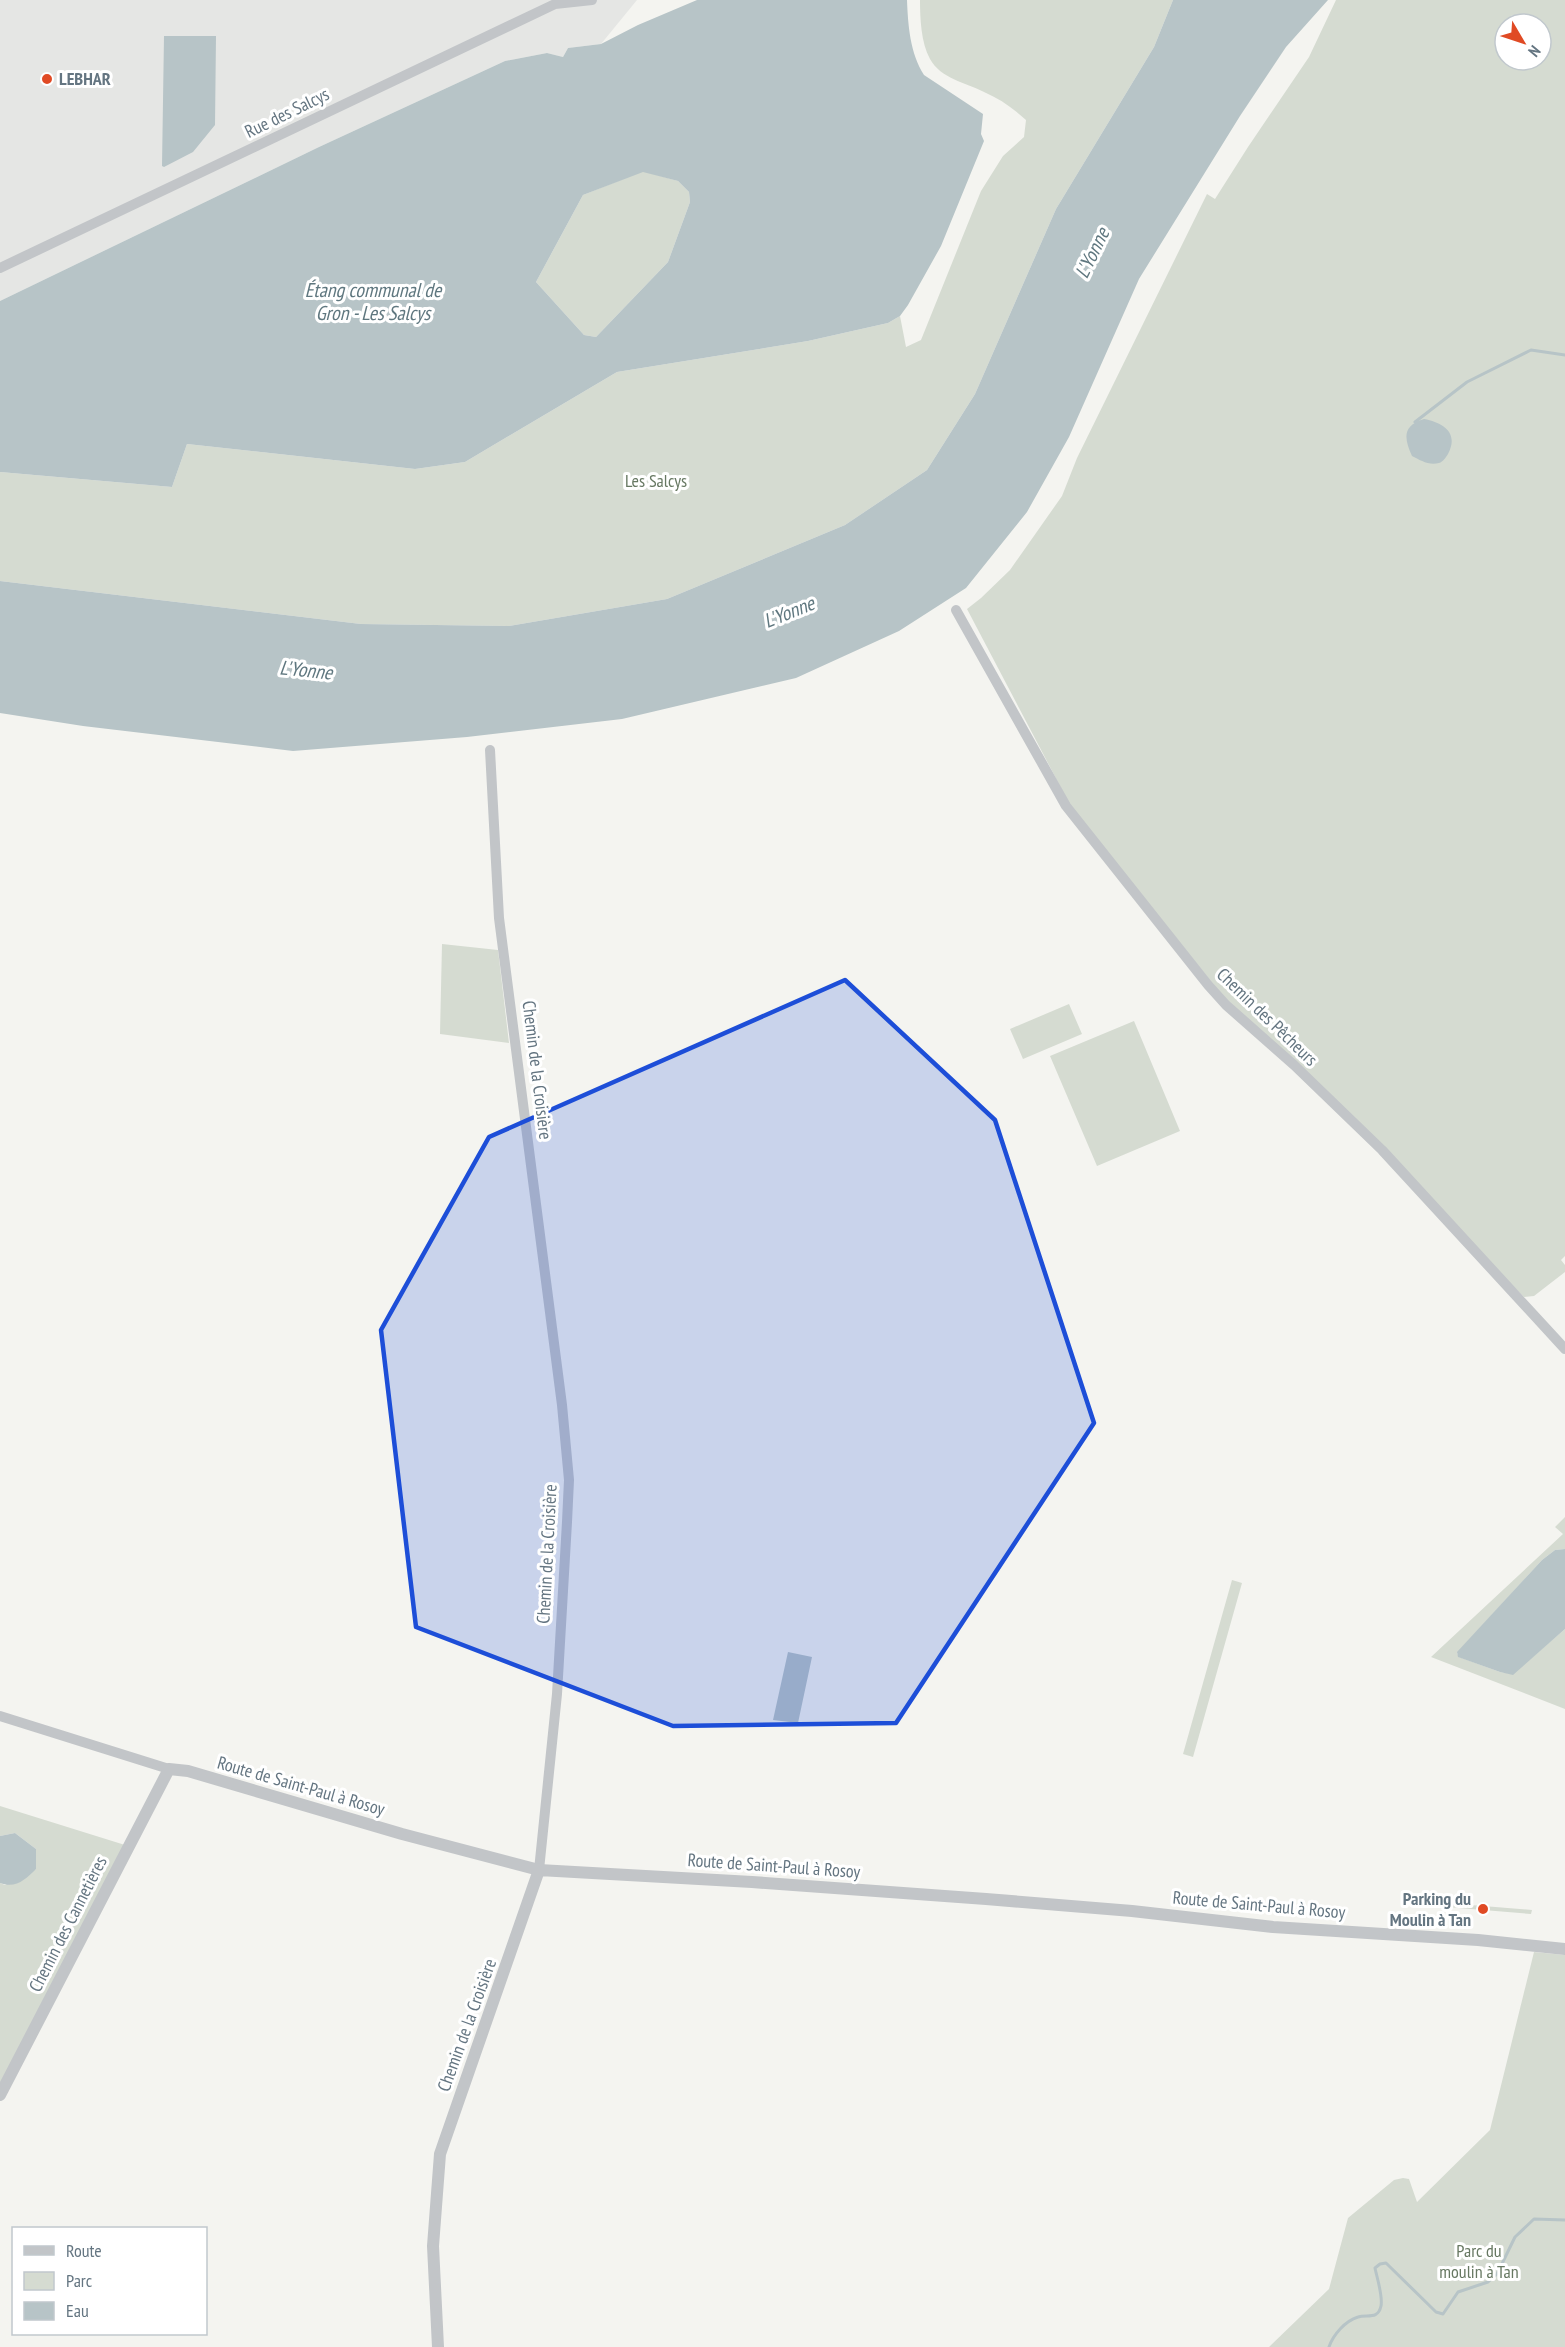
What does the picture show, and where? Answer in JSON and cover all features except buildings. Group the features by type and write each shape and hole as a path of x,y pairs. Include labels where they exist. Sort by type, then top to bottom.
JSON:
{"street":[{"name":"Rue des Salcys","path":"0,268 559,2 592,0"},
{"name":"Chemin des Pêcheurs","path":"956,609 1066,806 1208,985 1226,1005 1294,1065 1382,1150 1565,1349"},
{"name":"Chemin de la Croisière","path":"438,2347 434,2246 441,2154 539,1870 557,1694 569,1480 562,1405 499,918 490,750"},
{"name":"Route de Saint-Paul à Rosoy","path":"0,1716 169,1769 188,1771 402,1834 539,1870 752,1882 1020,1902 1132,1911 1274,1927 1478,1940 1565,1949"},
{"name":"Chemin des Cannetières","path":"0,2095 169,1769"}],"highlighted area":[{"path":"845,980 995,1120 1094,1423 896,1723 673,1726 416,1627 381,1330 489,1137"}],"shaded area":[{"path":"0,0 637,0 601,44 568,48 563,57 547,53 505,61 319,147 0,301"}],"green space":[{"name":"Les Salcys","path":"920,0 1173,0 1154,47 1056,209 975,394 927,470 845,525 667,599 509,626 361,624 0,581 0,472 172,487 187,444 415,469 465,462 617,372 808,341 888,323 900,316 906,347 921,340 981,191 1003,156 1024,137 1026,120 1001,101 947,76 935,66 927,53 923,38"},
{"path":"1336,0 1565,0 1565,1256 1561,1260 1565,1265 1565,1272 1534,1296 1524,1297 1228,1003 1070,805 967,609 1010,570 1062,496 1077,458 1207,194 1215,199 1309,57"},
{"path":"643,171 678,181 689,192 690,202 668,262 596,337 584,335 536,282 583,195"},
{"path":"442,944 498,950 509,1043 440,1034"},
{"path":"1069,1004 1082,1034 1023,1059 1010,1029"},
{"path":"1134,1021 1180,1131 1097,1166 1050,1056"},
{"path":"1565,1517 1565,1549 1555,1550 1542,1560 1457,1653 1459,1657 1500,1672 1513,1674 1565,1629 1565,1709 1431,1657 1563,1534 1555,1527"},
{"path":"1232,1580 1242,1583 1193,1757 1183,1754"},
{"path":"0,1806 125,1845 0,2098 0,1883 5,1885 36,1869 36,1849 15,1833 0,1836"},
{"path":"1434,1902 1532,1910 1531,1914 1434,1906"},
{"name":"Parc du moulin à Tan","path":"1534,1952 1565,1955 1565,2347 1269,2347 1329,2289 1348,2218 1394,2180 1409,2179 1417,2202 1490,2130"}],"water":[{"name":"Étang communal de Gron - Les Salcys","path":"697,0 907,0 911,39 919,66 924,75 983,114 981,134 984,141 941,246 900,316 888,323 808,341 617,372 465,462 415,469 187,444 172,487 0,472 0,301 319,147 505,61 547,53 563,57 568,48 601,44 638,25","holes":["643,172 678,181 689,192 690,202 668,262 596,337 584,335 536,282 583,195"]},
{"name":"L'Yonne","path":"1173,0 1328,0 1286,47 1240,116 1139,279 1069,437 1027,512 966,588 899,631 796,678 622,719 467,737 293,751 83,726 0,713 0,581 361,624 509,626 667,599 845,525 927,470 975,394 1056,209 1154,47"},
{"path":"164,36 216,36 215,125 193,152 164,167 162,166"},
{"path":"1424,419 1438,423 1451,435 1451,447 1448,454 1439,463 1421,461 1412,456 1409,450 1406,438 1408,429"},
{"path":"1565,1549 1565,1629 1513,1675 1458,1657 1457,1652 1542,1560 1555,1550"},
{"path":"788,1652 812,1657 798,1723 773,1720"},
{"path":"15,1833 36,1849 36,1869 20,1882 6,1885 0,1883 0,1836"}],"waterway":[{"path":"1415,422 1467,382 1531,350 1565,355"},
{"path":"1329,2347 1344,2325 1358,2317 1375,2315 1380,2310 1380,2287 1375,2268 1380,2264 1386,2263 1436,2312 1443,2314 1458,2292 1488,2282 1497,2274 1515,2237 1534,2219 1565,2220"}],"place":[{"name":"LEBHAR","path":"47,79"},
{"name":"Parking du Moulin à Tan","path":"1483,1909"}]}
